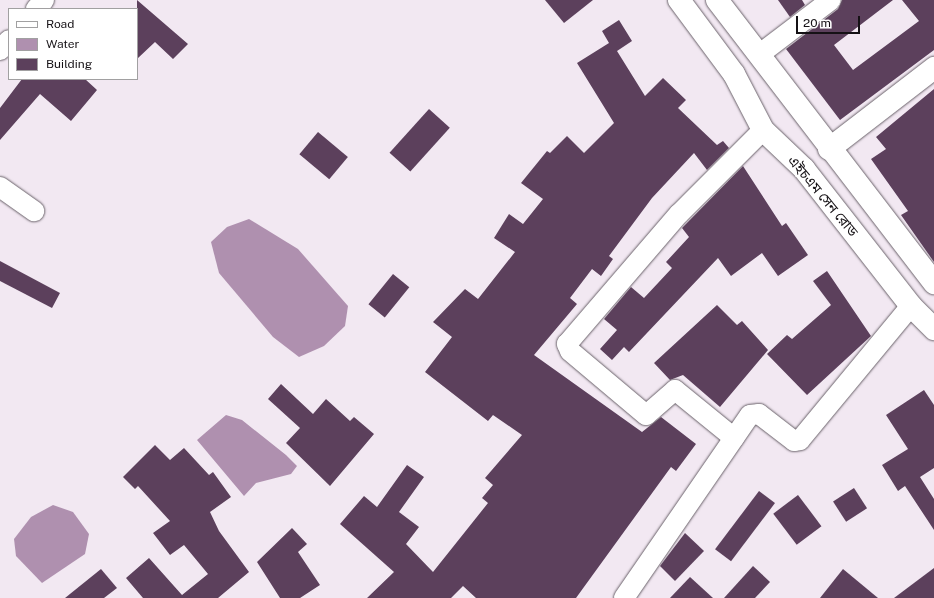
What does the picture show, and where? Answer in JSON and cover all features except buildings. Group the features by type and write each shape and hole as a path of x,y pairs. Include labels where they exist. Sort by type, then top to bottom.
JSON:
{"main road":[{"name":"এইচএম সেন রোড","path":"680,0 734,74 763,130 804,169 911,306 934,328"},
{"path":"717,0 760,54 829,149 934,283"},
{"path":"829,149 934,68"}],"street":[{"path":"37,8 44,0"},
{"path":"760,54 831,0"},
{"path":"0,50 8,41"},
{"path":"734,438 675,390 646,415 570,352 567,344 679,214 763,130"},
{"path":"0,187 34,211"},
{"path":"624,598 750,415 759,414 794,441 800,440 911,306"}],"water":[{"path":"249,219 298,249 348,306 345,326 324,346 299,357 273,337 219,273 211,242 227,227"},
{"path":"226,415 242,420 286,455 297,466 291,474 256,483 244,496 197,440"},
{"path":"53,505 73,512 89,534 85,554 42,583 16,556 14,539 31,517"}]}
